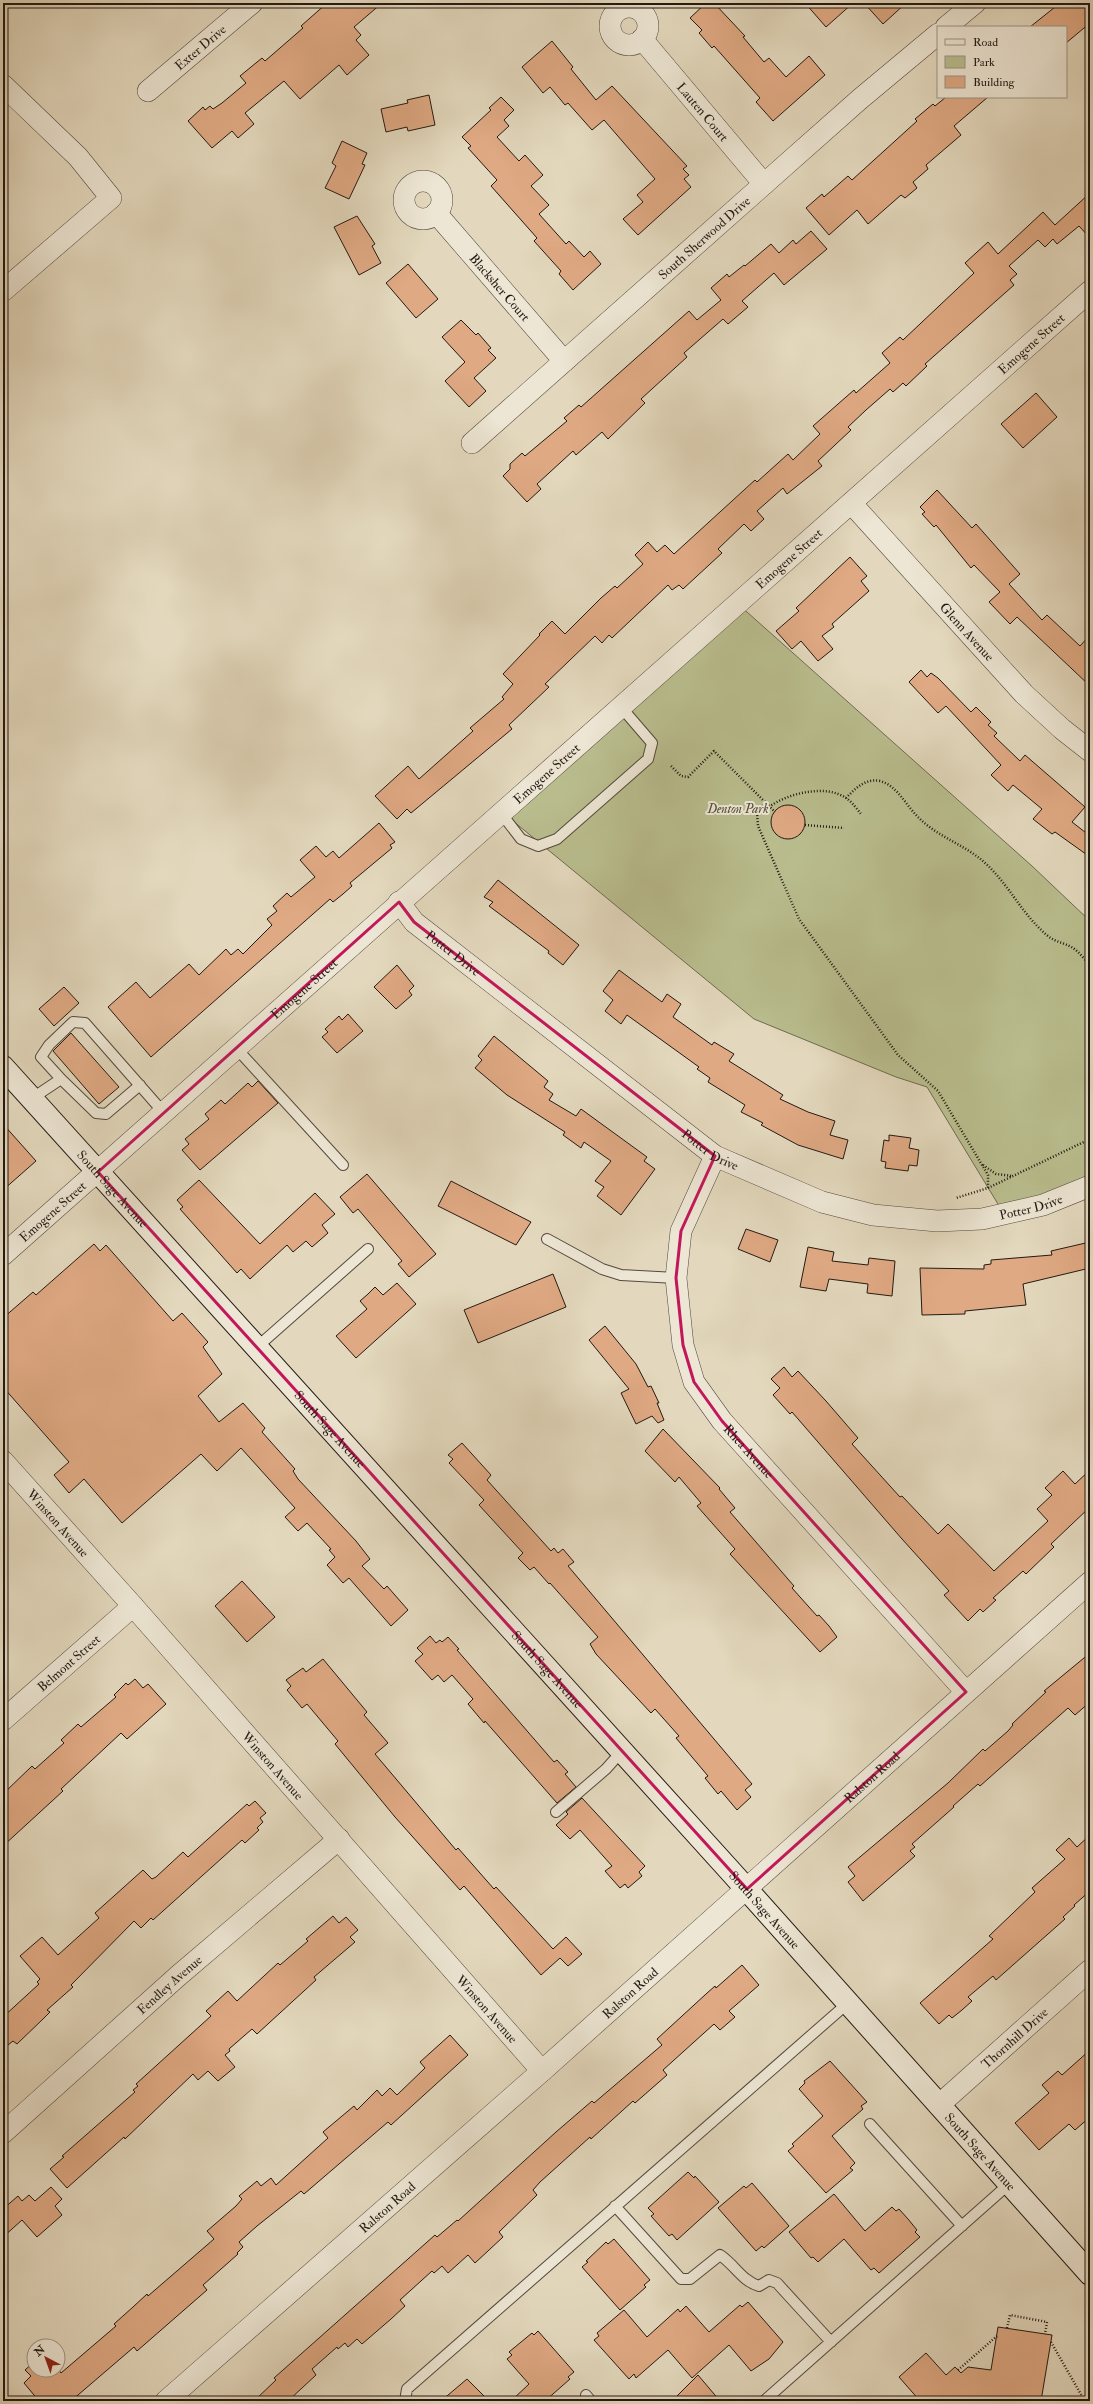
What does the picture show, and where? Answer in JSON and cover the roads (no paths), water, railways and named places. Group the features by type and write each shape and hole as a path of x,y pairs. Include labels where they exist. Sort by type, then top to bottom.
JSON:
{"street":[{"name":"Exter Drive","path":"148,91 252,3"},
{"path":"947,26 970,5"},
{"name":"South Sherwood Drive","path":"472,443 764,184 937,35"},
{"name":"Lauten Court","path":"642,40 764,184"},
{"path":"3,85 78,157 111,198 3,291"},
{"name":"Blacksher Court","path":"436,213 564,361"},
{"name":"Emogene Street","path":"3,1255 98,1172 399,902 852,504 1090,291"},
{"name":"Glenn Avenue","path":"852,504 1024,694 1062,729 1090,751"},
{"name":"Potter Drive","path":"399,902 414,922 715,1156 822,1202 873,1216 921,1219 982,1219 1043,1205 1090,1186"},
{"name":"South Sage Avenue","path":"3,1067 747,1889 1090,2274"},
{"name":"Rhea Avenue","path":"715,1156 681,1231 676,1278 683,1345 694,1382 722,1421 966,1692"},
{"name":"Winston Avenue","path":"3,1462 133,1606 542,2071"},
{"name":"Ralston Road","path":"166,2401 542,2071 1090,1582"},
{"name":"Belmont Street","path":"3,1720 133,1606"},
{"name":"Fendley Avenue","path":"3,2133 178,1976 338,1839"},
{"name":"Thornhill Drive","path":"939,2105 1090,1970"}],"lane":[{"path":"501,813 521,839 538,846 557,839 648,759 652,743 621,707"},
{"path":"140,1085 106,1114 96,1113 41,1057 49,1045 73,1022 85,1023 140,1085 164,1113"},
{"path":"236,1048 343,1165"},
{"path":"31,1099 61,1079"},
{"path":"547,1239 602,1269 621,1275 676,1278"},
{"path":"256,1348 368,1250"},
{"path":"556,1812 606,1769 622,1751"},
{"path":"405,2401 407,2388 848,2003"},
{"path":"870,2124 962,2226"},
{"path":"764,2401 1009,2184"},
{"path":"615,2206 681,2280 690,2279 720,2255 728,2261 748,2282 759,2286 769,2280 777,2282 831,2342"}],"park label":[{"name":"Denton Park","path":"738,808"}]}
